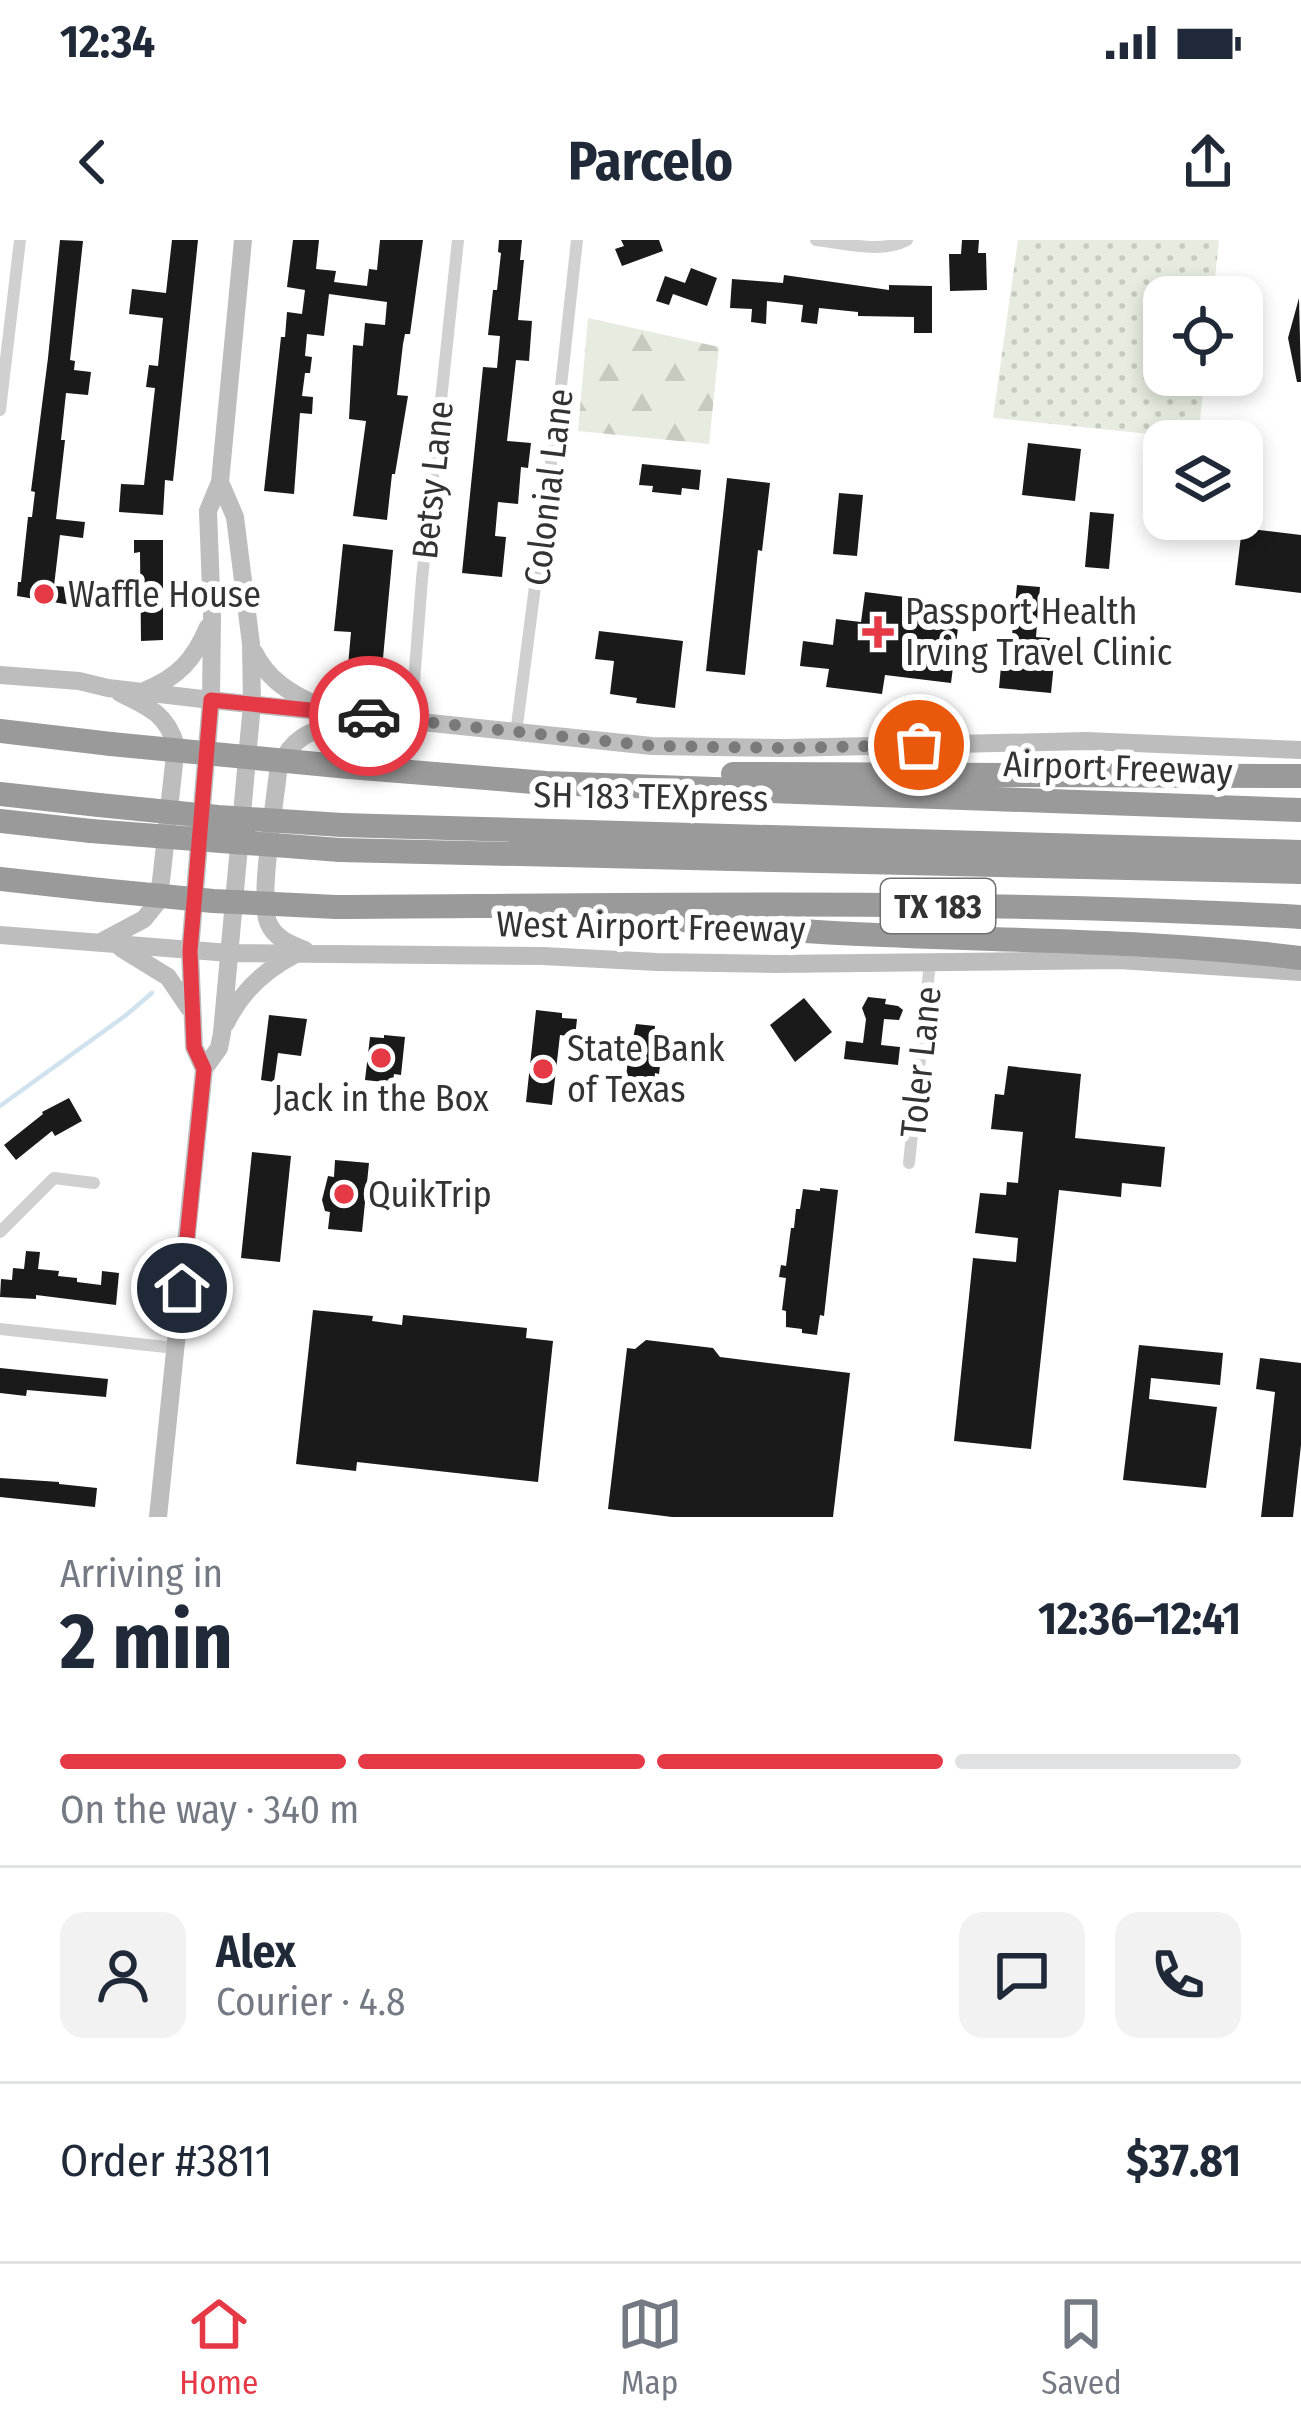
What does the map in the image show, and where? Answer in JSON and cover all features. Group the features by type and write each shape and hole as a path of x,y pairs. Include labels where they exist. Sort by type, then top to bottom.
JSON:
{"highway":[{"name":"Airport Freeway","path":"0,731 546,783 1301,810"},
{"path":"546,783 632,772 1301,776"},
{"name":"SH 183 TEXpress","path":"0,794 218,818 341,838 1301,851"},
{"name":"SH 183 TEXpress","path":"0,821 91,831 1301,872"},
{"name":"TX 183","path":"0,879 213,901 336,907 1100,908 1301,917"},
{"path":"575,905 744,928 1157,944 1301,958"}],"main road":[{"path":"204,1069 194,1047 190,951 211,700 208,511 220,482 243,240"},
{"path":"158,1517 204,1069 219,1048 222,1033 252,704 251,644 235,517 220,482"},
{"path":"142,691 169,681 187,665 212,617"},
{"path":"251,644 262,667 277,683 333,712"},
{"path":"0,675 652,746 1086,742 1301,751"},
{"path":"96,944 143,919 155,904 176,746 162,717 108,688"},
{"path":"306,954 285,942 267,919 278,772 295,741 363,716"},
{"name":"West Airport Freeway","path":"0,934 230,953 543,956 656,962 1118,960 1301,972"},
{"path":"117,945 168,977 192,1013"},
{"path":"222,1033 243,994 278,964 306,954"}],"street":[{"path":"0,410 20,240"},
{"name":"Betsy Lane","path":"411,722 458,240"},
{"name":"Colonial Lane","path":"516,733 577,240"},
{"path":"815,240 883,247 908,240"},
{"name":"Toler Lane","path":"910,1163 930,962"},
{"path":"0,1232 53,1178 94,1183"},
{"path":"0,1329 176,1348"}],"green space":[{"path":"1018,240 1219,240 1215,276 1143,276 1143,396 1203,396 1200,420 1143,420 1143,433 993,418"},
{"path":"588,318 719,347 709,444 578,431"}],"building":[{"path":"60,240 83,241 70,360 75,361 74,370 91,372 88,395 66,393 61,440 65,440 56,519 85,522 83,538 60,535 54,586 69,587 71,605 17,596 28,517 32,517 35,492 31,491"},
{"path":"172,240 198,240 173,481 165,480 163,515 119,512 121,484 144,485 155,388 146,387 149,365 158,366 163,318 129,314 132,289 166,293"},
{"path":"293,240 319,240 316,269 336,271 334,282 367,286 369,269 377,270 380,240 423,240 410,334 405,334 403,344 397,395 408,396 387,520 353,516 366,421 349,419 353,345 363,346 365,323 385,325 387,302 329,294 324,336 307,334 305,356 312,357 302,396 313,397 312,414 300,413 294,494 264,491 281,337 285,337 287,312 302,314 305,290 287,287"},
{"path":"499,240 522,240 518,320 532,321 529,361 516,360 507,441 531,443 528,468 521,467 518,504 498,502 495,536 506,537 502,577 462,573 483,367 497,368 500,336 488,335 493,290 497,290"},
{"path":"621,240 659,240 663,251 622,266 615,249 624,246"},
{"path":"962,240 979,240 978,253 986,253 987,290 950,291 949,254 961,254"},
{"path":"691,268 717,278 707,306 673,294 669,305 656,301 665,276 685,283"},
{"path":"784,275 889,290 889,285 932,286 932,333 914,333 914,317 858,316 858,312 819,308 817,324 801,322 803,305 767,301 766,324 751,322 752,309 730,308 732,279 783,283"},
{"path":"1299,298 1301,382 1297,382 1288,338"},
{"path":"1028,443 1081,449 1075,501 1022,495"},
{"path":"642,464 701,470 699,490 682,488 681,495 652,492 653,486 639,485"},
{"path":"727,478 770,483 745,675 706,671"},
{"path":"839,493 863,495 857,556 833,554"},
{"path":"1090,512 1114,514 1109,569 1085,567"},
{"path":"1263,530 1301,535 1301,593 1235,585 1241,540 1263,540"},
{"path":"134,540 163,540 163,640 141,641 140,552 134,553"},
{"path":"343,544 393,550 382,669 348,666 351,632 334,631"},
{"path":"1017,585 1040,587 1036,637 1050,638 1048,652 1055,653 1051,693 999,688 1004,634 1012,635"},
{"path":"865,592 961,604 951,683 885,675 882,694 826,687 829,669 800,666 803,641 833,645 836,619 861,622"},
{"path":"599,631 683,641 675,708 610,694 614,661 595,659"},
{"path":"868,997 886,999 885,1004 903,1010 899,1020 884,1019 881,1045 900,1047 898,1065 844,1059 846,1041 863,1043 866,1019 862,1008"},
{"path":"804,998 832,1032 795,1062 770,1025"},
{"name":"State Bank of Texas","path":"536,1010 577,1019 575,1037 560,1035 552,1105 526,1102"},
{"path":"269,1015 307,1019 301,1056 278,1053 274,1082 261,1080"},
{"path":"636,1024 655,1026 657,1049 662,1049 653,1091 625,1089"},
{"name":"Jack in the Box","path":"370,1037 405,1037 401,1075 394,1074 393,1083 365,1080"},
{"path":"1008,1066 1081,1074 1075,1138 1165,1147 1161,1187 1122,1183 1121,1197 1059,1190 1031,1449 954,1441 973,1258 1016,1262 1018,1238 975,1233 980,1193 1006,1195 1007,1182 1018,1183 1023,1132 991,1129 995,1094 1004,1095"},
{"path":"69,1098 82,1121 55,1136 52,1131 16,1160 4,1145 42,1112"},
{"name":"QuikTrip","path":"252,1152 291,1156 280,1262 241,1258"},
{"name":"QuikTrip","path":"335,1160 369,1163 362,1232 328,1229 330,1212 325,1211 322,1200 328,1176 334,1177"},
{"path":"803,1189 838,1190 824,1316 820,1315 817,1335 786,1327 786,1311 782,1310 786,1278 779,1277 781,1265 786,1266"},
{"path":"26,1251 40,1252 38,1269 59,1271 58,1276 77,1278 77,1282 101,1285 102,1271 119,1273 116,1305 36,1295 36,1299 0,1297 1,1279 12,1280 13,1268 24,1269"},
{"path":"313,1310 373,1316 372,1321 402,1325 403,1315 527,1328 526,1338 553,1341 538,1482 357,1462 356,1471 296,1464"},
{"path":"646,1340 713,1348 720,1357 850,1373 833,1517 672,1517 608,1509 627,1348 635,1349"},
{"path":"1139,1345 1223,1353 1220,1385 1151,1378 1149,1399 1217,1407 1206,1488 1123,1480"},
{"path":"1260,1358 1301,1363 1301,1445 1293,1517 1261,1517 1275,1392 1256,1389"},
{"path":"0,1368 108,1379 106,1397 27,1390 26,1396 0,1393"},
{"path":"0,1478 97,1488 95,1507 0,1497"}],"waterway":[{"path":"0,1106 152,993"}],"way so far":[{"path":"369,716 652,746 919,745"}],"place":[{"name":"Waffle House","path":"44,594"},
{"name":"Passport Health Irving Travel Clinic","path":"878,632"},
{"name":"Jack in the Box","path":"381,1058"},
{"name":"State Bank of Texas","path":"543,1069"},
{"name":"QuikTrip","path":"344,1194"}],"route":[{"path":"182,1288 204,1069 194,1047 190,951 211,700 369,716"}]}
